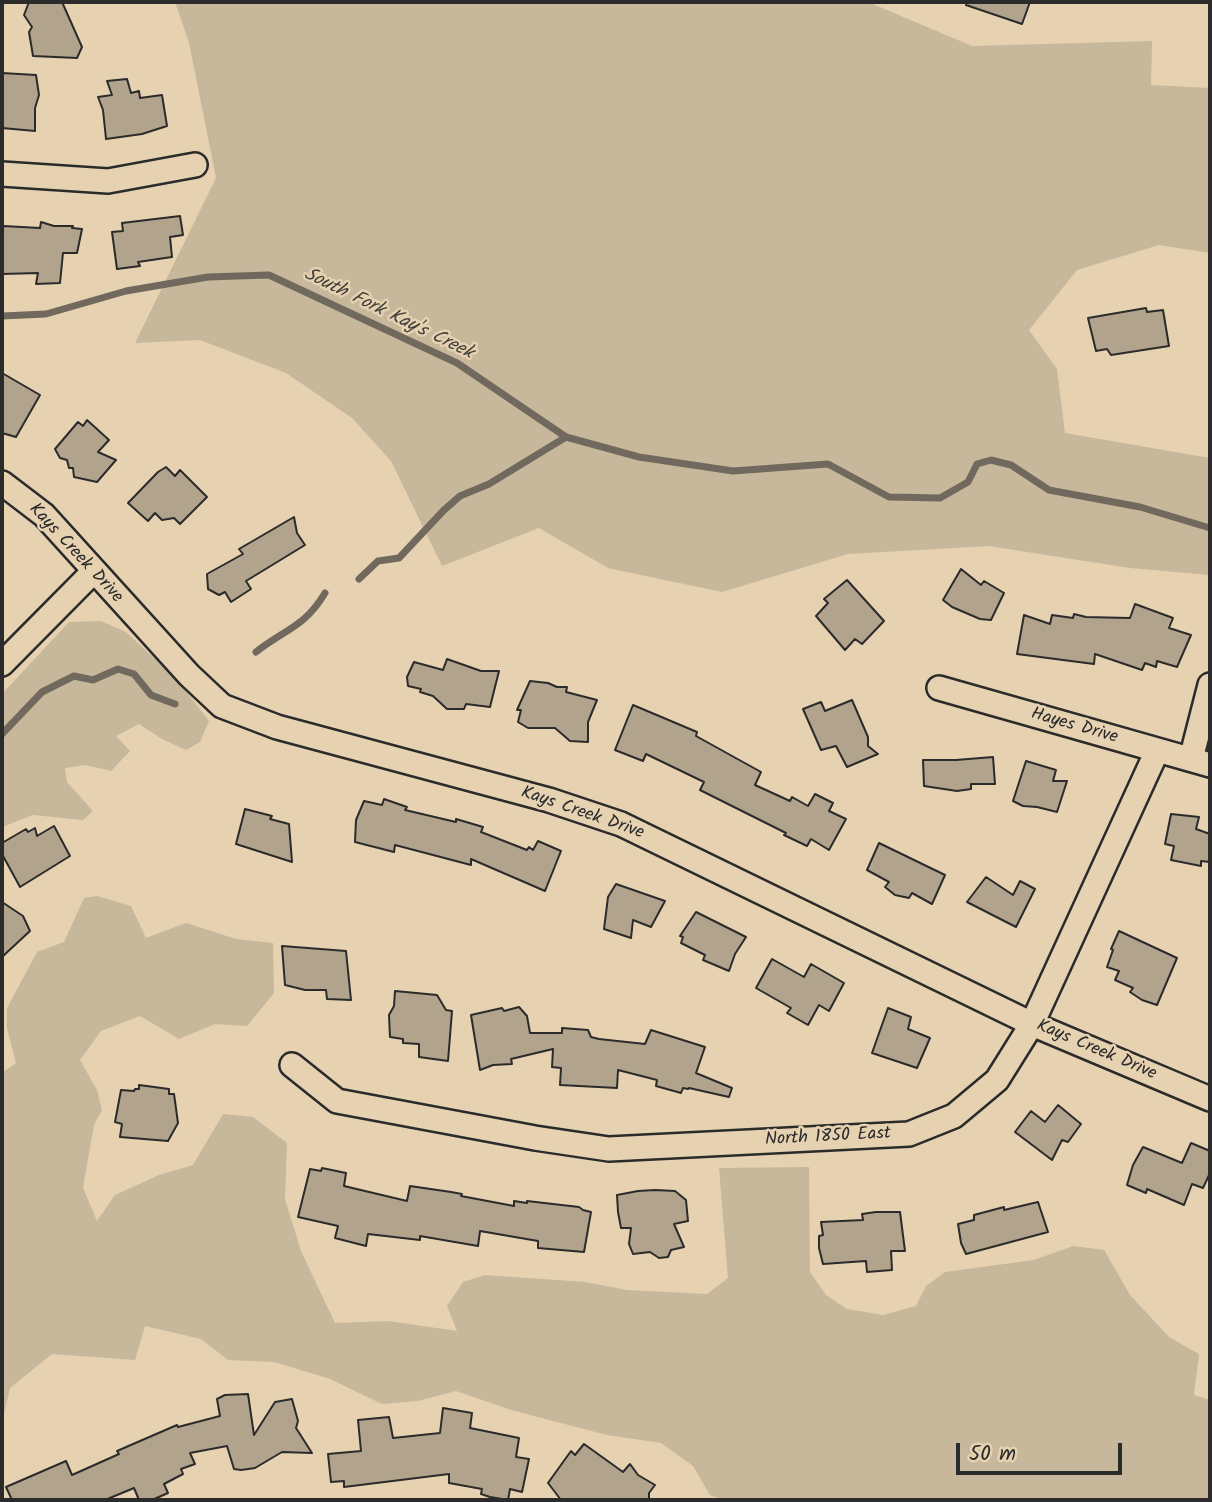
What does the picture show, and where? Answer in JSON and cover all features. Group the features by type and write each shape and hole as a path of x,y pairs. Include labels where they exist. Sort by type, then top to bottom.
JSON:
{"street":[{"path":"2,174 108,181 195,165"},
{"name":"Kays Creek Drive","path":"2,482 44,515 93,572 189,675 222,706 277,727 549,800 621,824 1032,1024 1210,1099"},
{"path":"2,664 93,572"},
{"path":"1201,762 1210,685"},
{"name":"Hayes Drive","path":"939,688 1201,762"},
{"name":"North 1850 East","path":"292,1065 337,1101 534,1138 609,1149 909,1134 954,1116 997,1080 1032,1024 1157,751"}],"shaded area":[{"path":"175,2 868,2 972,46 1152,41 1151,85 1210,88 1210,253 1159,245 1077,270 1029,330 1057,369 1065,433 1210,458 1210,575 1130,568 989,546 848,554 722,592 608,568 539,528 442,566 391,461 352,418 286,373 200,340 135,343 216,178 189,43"},
{"path":"101,621 126,632 176,678 209,721 200,742 186,750 139,724 116,736 130,751 111,771 86,765 65,768 67,782 93,811 83,820 33,815 2,827 2,694 69,622"},
{"path":"97,896 131,906 146,938 186,923 236,939 273,943 274,993 247,1026 215,1024 179,1039 140,1016 101,1031 80,1060 97,1090 102,1110 94,1125 83,1188 97,1221 115,1195 159,1175 193,1165 223,1114 253,1117 287,1143 285,1199 301,1251 335,1323 388,1321 457,1331 447,1306 463,1282 485,1275 585,1282 627,1290 707,1294 728,1278 719,1168 809,1167 810,1272 826,1295 847,1309 883,1315 916,1306 926,1286 945,1272 1034,1260 1073,1246 1104,1250 1130,1295 1169,1337 1199,1354 1194,1395 1210,1400 1210,1500 723,1500 710,1495 693,1466 661,1443 607,1435 511,1410 456,1391 418,1401 382,1404 330,1379 274,1362 228,1360 201,1339 145,1326 135,1360 52,1354 10,1388 2,1422 2,1073 16,1063 7,1028 7,1008 37,952 64,942 84,898"}],"building":[{"path":"29,2 62,2 82,47 77,58 33,56 29,32 32,27 24,15"},
{"path":"967,2 1030,2 1022,24 966,5"},
{"path":"2,73 36,75 39,95 35,108 35,131 2,128"},
{"path":"127,79 131,93 139,91 140,98 162,95 167,126 142,134 106,139 103,110 98,97 112,95 107,81"},
{"path":"180,216 183,235 170,237 172,257 138,262 140,266 117,269 112,232 123,231 122,223"},
{"path":"41,222 82,229 77,253 63,253 60,283 36,284 38,273 2,274 3,226 40,228"},
{"path":"1146,308 1147,312 1163,310 1169,346 1111,355 1107,349 1096,351 1088,318"},
{"path":"2,373 40,395 16,437 2,433"},
{"path":"87,420 109,440 98,452 116,460 97,482 74,477 73,468 69,468 67,460 60,458 55,449 78,422 83,426"},
{"path":"166,467 175,476 180,470 207,497 180,524 174,518 162,520 155,513 148,521 128,503"},
{"path":"294,517 297,533 305,545 246,581 251,589 231,602 225,592 219,595 208,589 207,574 243,554 239,549"},
{"path":"961,569 981,585 984,581 1004,593 991,620 980,619 952,607 943,600"},
{"path":"847,580 884,621 862,644 855,639 845,650 816,616 828,603 824,599"},
{"path":"1135,604 1173,618 1169,628 1191,635 1177,667 1157,661 1156,667 1145,663 1142,670 1095,654 1094,664 1017,654 1024,615 1050,624 1052,615 1073,618 1074,614 1086,617 1130,618"},
{"path":"447,659 481,671 499,671 490,707 466,704 464,709 447,709 433,696 408,686 407,677 414,662 443,670"},
{"path":"530,681 567,687 566,692 597,700 588,722 588,742 570,741 555,728 528,728 518,722 521,710 517,710"},
{"path":"852,700 868,737 868,746 878,754 847,767 836,746 821,750 803,709 821,702 825,711"},
{"path":"633,705 697,732 696,736 761,772 755,785 790,801 792,797 808,806 815,794 833,803 829,811 846,819 829,850 811,839 807,846 784,835 786,833 700,790 704,782 646,754 643,761 615,750"},
{"path":"993,757 995,784 971,784 971,789 957,791 924,786 923,760"},
{"path":"1026,761 1056,770 1053,781 1067,781 1057,812 1023,806 1013,801"},
{"path":"384,799 407,807 405,810 483,827 481,832 527,850 529,847 533,850 538,841 561,851 545,891 471,859 471,865 395,845 394,852 355,842 356,820 364,801 382,805"},
{"path":"245,809 289,824 292,862 236,844"},
{"path":"1171,814 1199,817 1196,829 1210,834 1210,862 1201,861 1201,866 1171,860 1174,846 1165,844"},
{"path":"54,826 70,856 20,887 2,854 2,843 26,829 28,832 35,828 37,836"},
{"path":"879,843 945,875 932,904 912,893 909,898 895,895 885,887 889,882 867,870"},
{"path":"986,877 1013,895 1020,881 1035,889 1016,927 967,902"},
{"path":"616,884 665,901 651,927 633,920 631,938 604,929 608,897"},
{"path":"2,902 23,916 30,931 2,957"},
{"path":"696,912 746,937 735,954 729,971 703,960 705,955 681,943 683,937 680,936"},
{"path":"1119,931 1177,958 1157,1005 1130,992 1133,988 1115,980 1119,971 1107,967"},
{"path":"282,946 346,951 351,1000 327,999 326,990 305,990 285,985"},
{"path":"772,959 804,977 811,964 844,983 829,1011 819,1005 808,1025 787,1013 791,1008 756,988"},
{"path":"395,991 437,995 446,1010 452,1011 448,1061 419,1057 419,1044 403,1043 403,1039 390,1037 389,1015 394,1006"},
{"path":"519,1007 527,1016 530,1033 562,1033 562,1028 588,1030 591,1037 599,1039 645,1044 651,1030 705,1047 696,1073 732,1088 729,1097 689,1088 683,1088 681,1093 656,1086 657,1080 618,1070 617,1088 560,1085 561,1068 552,1067 553,1049 511,1059 512,1064 493,1065 480,1070 471,1015"},
{"path":"888,1008 911,1017 908,1029 930,1038 917,1068 872,1053"},
{"path":"139,1085 169,1089 169,1094 174,1094 178,1123 168,1141 120,1137 122,1124 115,1122 121,1090 134,1091 139,1089"},
{"path":"1058,1105 1081,1124 1068,1142 1062,1140 1052,1160 1015,1132 1031,1111 1045,1122"},
{"path":"1191,1143 1210,1151 1210,1173 1203,1188 1192,1184 1184,1205 1147,1189 1146,1193 1127,1185 1133,1165 1143,1147 1182,1163"},
{"path":"322,1168 346,1173 344,1186 407,1201 410,1186 514,1206 514,1201 527,1201 579,1207 591,1212 584,1252 538,1248 538,1241 480,1231 478,1246 420,1236 420,1240 368,1234 366,1246 335,1238 338,1226 298,1217 310,1169 321,1171"},
{"path":"655,1190 675,1191 686,1200 688,1221 674,1224 684,1247 671,1250 668,1257 659,1258 650,1252 633,1254 629,1244 631,1228 621,1228 617,1195"},
{"path":"1038,1202 1048,1232 966,1254 958,1224 974,1220 974,1215"},
{"path":"900,1212 905,1251 891,1251 892,1270 867,1272 866,1261 823,1264 819,1248 819,1236 823,1235 821,1222 863,1220 862,1214"},
{"path":"248,1394 254,1435 275,1402 292,1399 298,1421 296,1428 312,1453 282,1452 255,1468 241,1470 234,1469 227,1446 190,1453 195,1464 181,1469 183,1474 164,1484 168,1493 152,1500 139,1500 134,1488 105,1500 12,1500 6,1487 66,1461 72,1475 119,1454 117,1451 177,1425 178,1427 220,1416 217,1399 225,1395"},
{"path":"443,1408 472,1413 470,1428 519,1438 516,1457 529,1459 522,1492 510,1489 508,1500 490,1497 481,1494 482,1489 449,1483 449,1474 344,1487 344,1481 331,1482 328,1454 361,1451 358,1420 389,1417 393,1438 440,1433"},
{"path":"584,1444 623,1472 630,1464 638,1475 655,1485 649,1493 649,1500 561,1500 548,1483 571,1451 575,1455"}],"waterway":[{"name":"South Fork Kay's Creek","path":"2,316 46,314 126,291 208,277 269,275 457,363 566,437 639,457 733,471 828,464 889,497 940,498 968,482 977,464 991,460 1011,465 1049,490 1140,507 1210,528"},
{"path":"359,579 378,561 399,558 460,496 489,484 566,437"},
{"path":"256,652 302,621 325,593"},
{"path":"2,734 42,692 74,676 93,680 118,669 134,674 151,695 175,704"}]}
